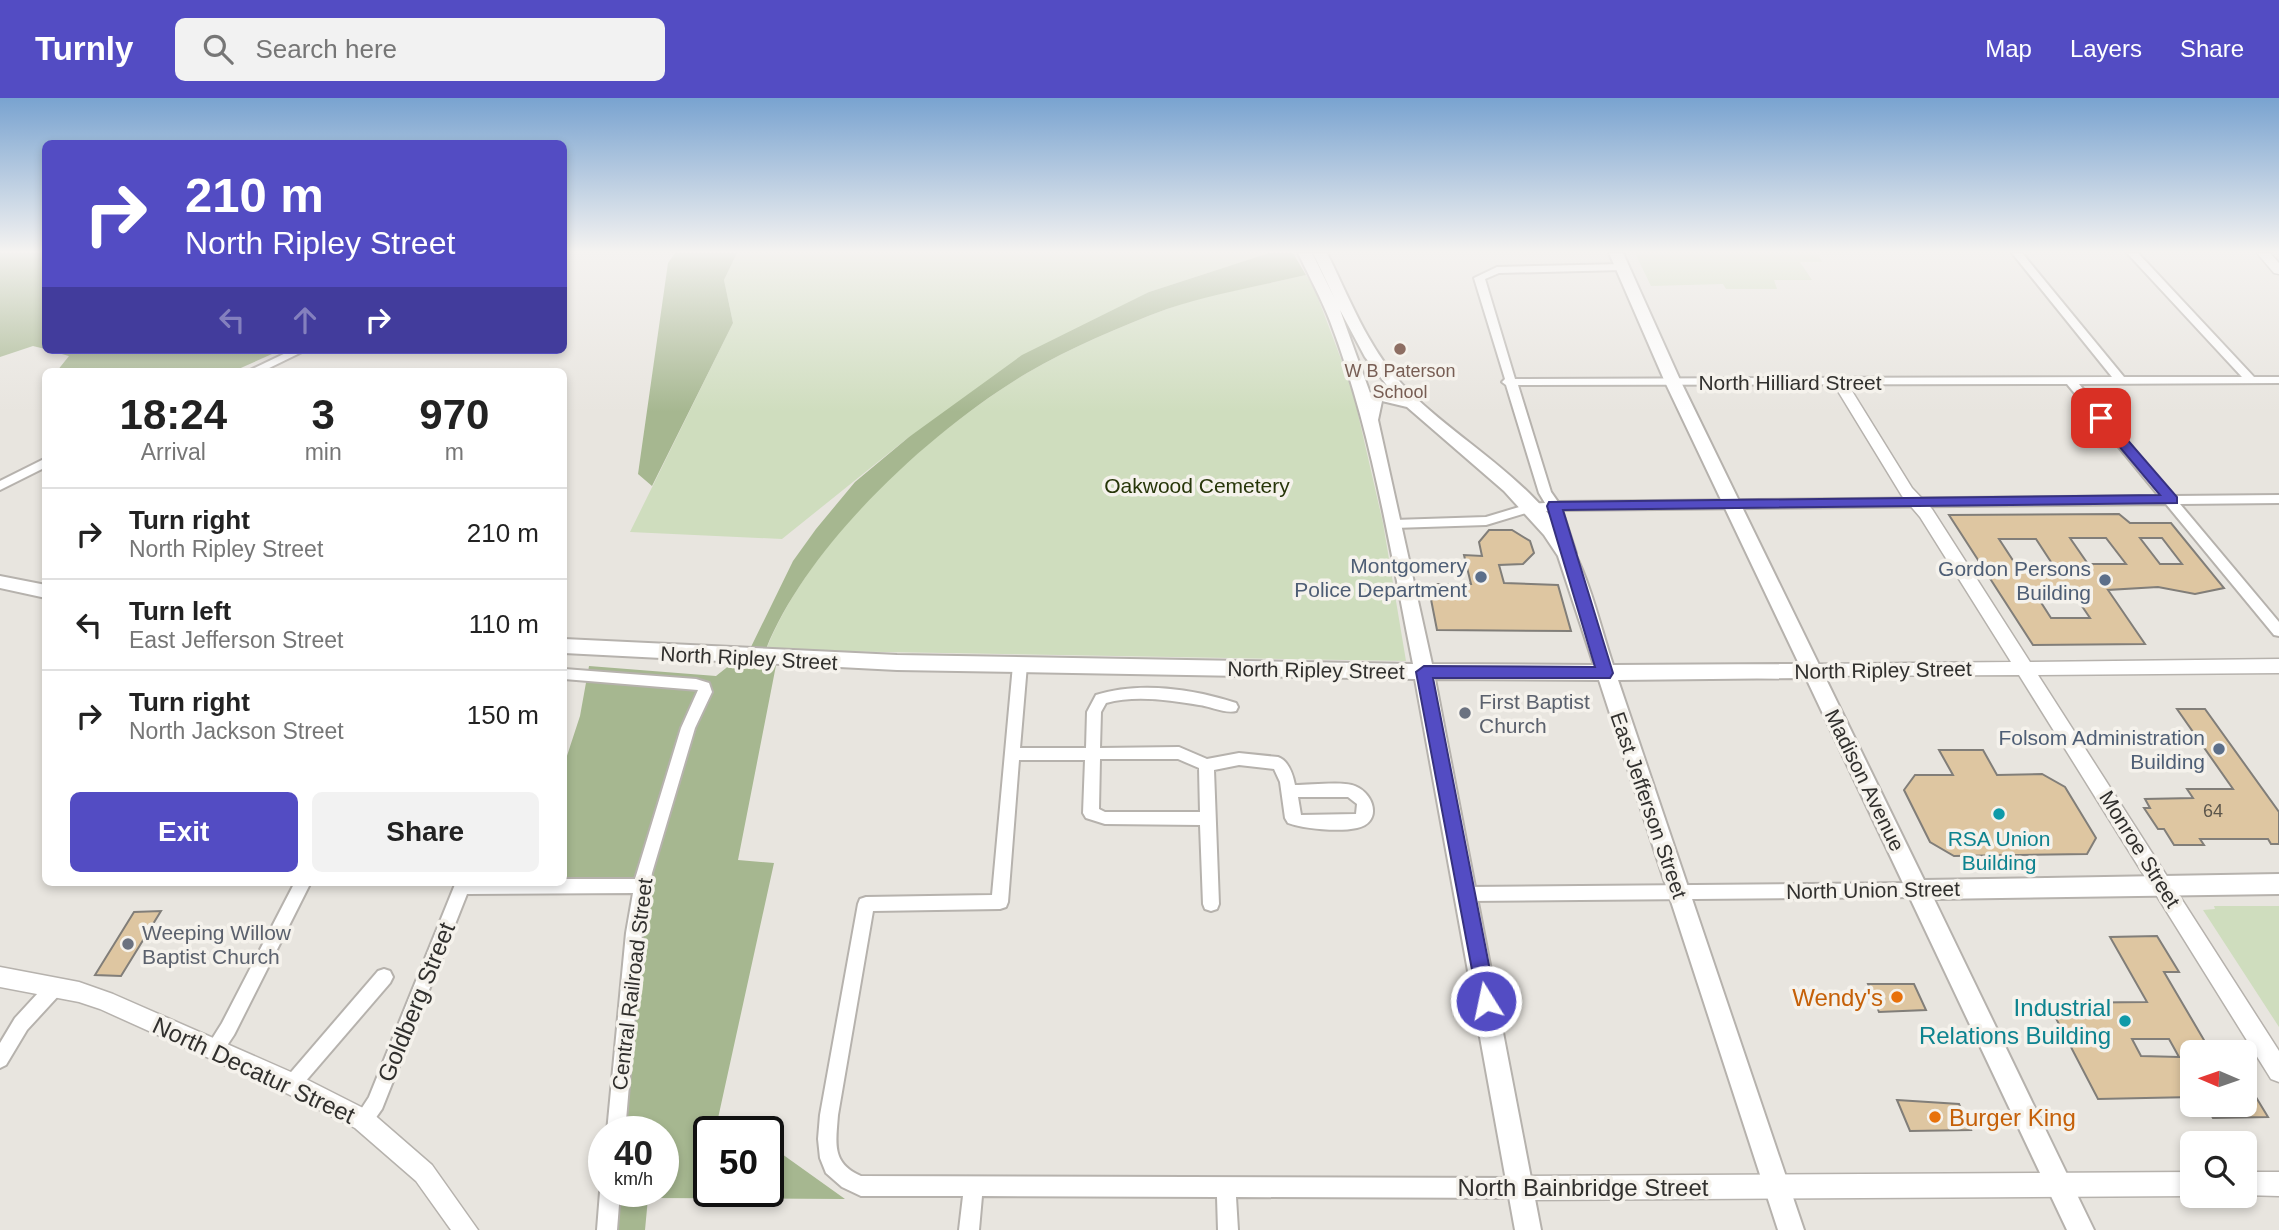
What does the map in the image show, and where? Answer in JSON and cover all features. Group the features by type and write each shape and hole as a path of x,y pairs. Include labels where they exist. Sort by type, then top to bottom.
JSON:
{"main road":[{"path":"1336,306 1370,419 1394,524 1528,1230"},
{"path":"1340,306 1394,385 1529,508 1559,541 1576,579"},
{"name":"Madison Avenue","path":"1639,306 1673,382 2081,1230"},
{"path":"1370,419 1375,397 1389,396 1412,403"},
{"name":"East Jefferson Street","path":"1576,579 1791,1230"},
{"path":"0,582 42,591"},
{"name":"North Ripley Street","path":"567,646 772,660 1020,665 1424,672 1813,671"},
{"name":"North Union Street","path":"1918,890 2279,884"}],"street":[{"name":"East Jefferson Street","path":"1486,306 1508,382 1545,493 1554,506 1576,579"},
{"path":"2060,306 2122,382"},
{"path":"2181,306 2251,380"},
{"path":"261,368 292,354"},
{"name":"North Hilliard Street","path":"1508,382 2279,380"},
{"path":"2071,382 2279,631"},
{"name":"Monroe Street","path":"1840,383 1907,492 1916,501 2026,668 2279,1070"},
{"path":"0,486 42,464"},
{"path":"1394,524 1486,521 1529,508 1554,506 1733,502 2279,499"},
{"path":"1020,665 1012,754 1179,753 1206,765 1238,759 1271,761 1283,769 1293,818 1301,821 1356,822 1364,818 1366,801 1351,791 1289,790"},
{"name":"North Ripley Street","path":"1813,671 2279,666"},
{"name":"Central Railroad Street","path":"567,674 696,684 704,687 705,692 688,728 651,846 642,886 634,933 631,999 618,1116"},
{"path":"1209,819 1097,817 1091,813 1091,754 1096,704 1108,696 1197,697 1231,707"},
{"name":"North Bainbridge Street","path":"1012,754 1000,902 866,904 829,1115 827,1148 832,1168 844,1180 861,1186 1226,1188 2180,1184"},
{"path":"1206,765 1211,904"},
{"path":"214,1050 228,1029 301,886"},
{"name":"Goldberg Street","path":"363,1119 376,1103 463,886"},
{"path":"567,886 642,886"},
{"name":"North Union Street","path":"1466,894 1918,890"},
{"path":"292,1084 384,976"},
{"name":"North Decatur Street","path":"0,977 55,987 105,1001 292,1084 363,1119 424,1173 466,1230"},
{"path":"0,1059 21,1024 55,987"},
{"path":"2257,1184 2279,1184"},
{"path":"970,1230 973,1187"},
{"path":"1226,1188 1228,1230"},
{"path":"607,1230 609,1207"}],"green space":[{"path":"0,306 42,306 42,348 33,346 0,357"},
{"path":"662,306 729,306 733,323 652,486 638,474"},
{"path":"729,306 1126,306 909,437 782,539 630,532 733,323"},
{"path":"1121,306 1178,306 1096,338 1027,373 951,426 876,493 841,531 785,609 766,649 779,650 738,860 774,863 719,1116 693,1116 693,1198 679,1198 679,1116 623,1116 638,959 650,878 567,878 567,756 580,716 589,666 716,676 750,649 793,561 816,529 855,482 909,437 1022,355"},
{"name":"Oakwood Cemetery","path":"1177,306 1321,306 1352,388 1383,523 1406,661 766,650 786,609 811,569 841,530 912,458 950,426 1027,373 1096,338"},
{"path":"62,354 272,354 241,368 59,368 69,356"},
{"path":"2214,906 2279,906 2279,1027 2203,910 2215,909"},
{"path":"784,1155 845,1199 784,1199"},
{"path":"615,1207 647,1207 645,1230 613,1230"}],"building":[{"name":"Gordon Persons Building","path":"2119,514 2130,523 2171,523 2224,588 2195,594 2158,587 2108,590 2145,644 2033,645 1949,515","holes":["2070,538 2106,538 2126,564 2088,564","2140,538 2162,538 2182,564 2160,564","1999,539 2036,539 2053,565 2016,565","2033,590 2071,590 2090,618 2051,618"]},
{"name":"Montgomery Police Department","path":"1489,530 1512,530 1530,541 1534,553 1523,564 1499,565 1504,583 1558,585 1571,631 1437,630 1428,584 1471,584 1464,555 1482,556 1479,542"},
{"name":"Folsom Administration Building","path":"2177,709 2205,709 2279,812 2279,844 2271,844 2268,839 2200,839 2204,845 2174,845 2164,829 2158,829 2144,808 2150,808 2145,799 2193,798 2187,789 2233,789"},
{"name":"RSA Union Building","path":"1939,750 1983,750 1997,775 2042,774 2065,787 2096,838 2087,854 1954,856 1930,842 1904,790 1915,775 1953,775"},
{"name":"Weeping Willow Baptist Church","path":"161,911 121,976 95,975 134,912"},
{"name":"Industrial Relations Building","path":"2157,936 2179,972 2164,972 2204,1040 2180,1040 2180,1097 2098,1099 2048,1003 2147,1002 2110,937","holes":["2132,1039 2169,1039 2179,1057 2141,1056"]},
{"name":"Wendy's","path":"1868,984 1914,984 1926,1010 1879,1012"},
{"name":"Burger King","path":"1897,1100 1959,1104 1971,1130 1910,1131"},
{"path":"2258,1100 2268,1117 2213,1118 2257,1117"}],"place":[{"name":"W B Paterson School","path":"1400,349"},
{"name":"Montgomery Police Department","path":"1481,577"},
{"name":"Gordon Persons Building","path":"2105,580"},
{"name":"First Baptist Church","path":"1465,713"},
{"name":"Folsom Administration Building","path":"2219,749"},
{"name":"RSA Union Building","path":"1999,814"},
{"name":"Weeping Willow Baptist Church","path":"128,944"},
{"name":"Wendy's","path":"1897,997"},
{"name":"Industrial Relations Building","path":"2125,1021"},
{"name":"Burger King","path":"1935,1117"}],"route":[{"path":"1486,1001 1424,672 1605,673 1554,506 1733,502 2172,500 2101,418"}]}
